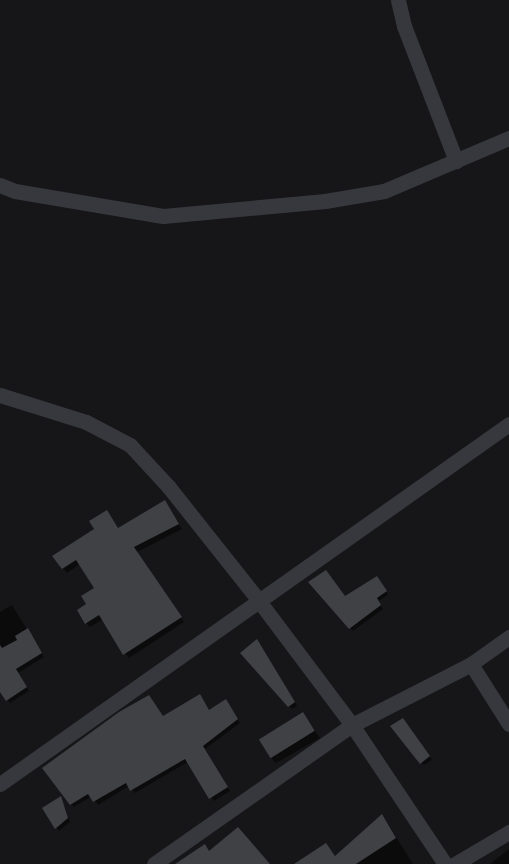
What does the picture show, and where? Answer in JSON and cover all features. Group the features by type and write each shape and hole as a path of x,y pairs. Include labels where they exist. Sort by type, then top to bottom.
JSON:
{"street":[{"path":"398,0 404,26 456,160"},
{"path":"0,185 15,191 163,216 325,201 384,191 509,138"},
{"path":"0,395 86,422 130,445 168,486 352,725 445,864"},
{"path":"0,784 509,424"},
{"path":"154,864 352,725 471,664 509,637"},
{"path":"471,664 509,724"},
{"path":"455,864 509,832"}],"building":[{"path":"165,500 179,524 134,547 182,617 123,655 99,615 85,624 77,610 86,604 81,596 94,588 76,560 62,569 52,556 94,529 89,521 107,510 118,528"},
{"path":"326,570 345,596 377,576 387,591 377,598 381,605 349,629 308,582"},
{"path":"28,628 42,653 16,669 27,687 6,701 0,692 0,645 2,648 17,640 15,636"},
{"path":"257,639 295,702 288,707 240,653"},
{"path":"200,694 209,710 226,699 238,719 203,746 228,787 209,799 185,759 130,791 126,783 93,802 88,794 70,805 42,768 119,712 149,695 163,716"},
{"path":"303,712 315,731 271,758 259,740"},
{"path":"403,718 430,756 420,764 390,726"},
{"path":"61,796 68,818 55,829 42,808"},
{"path":"382,814 396,838 356,864 294,864 326,843 335,856"},
{"path":"238,827 270,864 175,864 205,844 209,851"}]}
